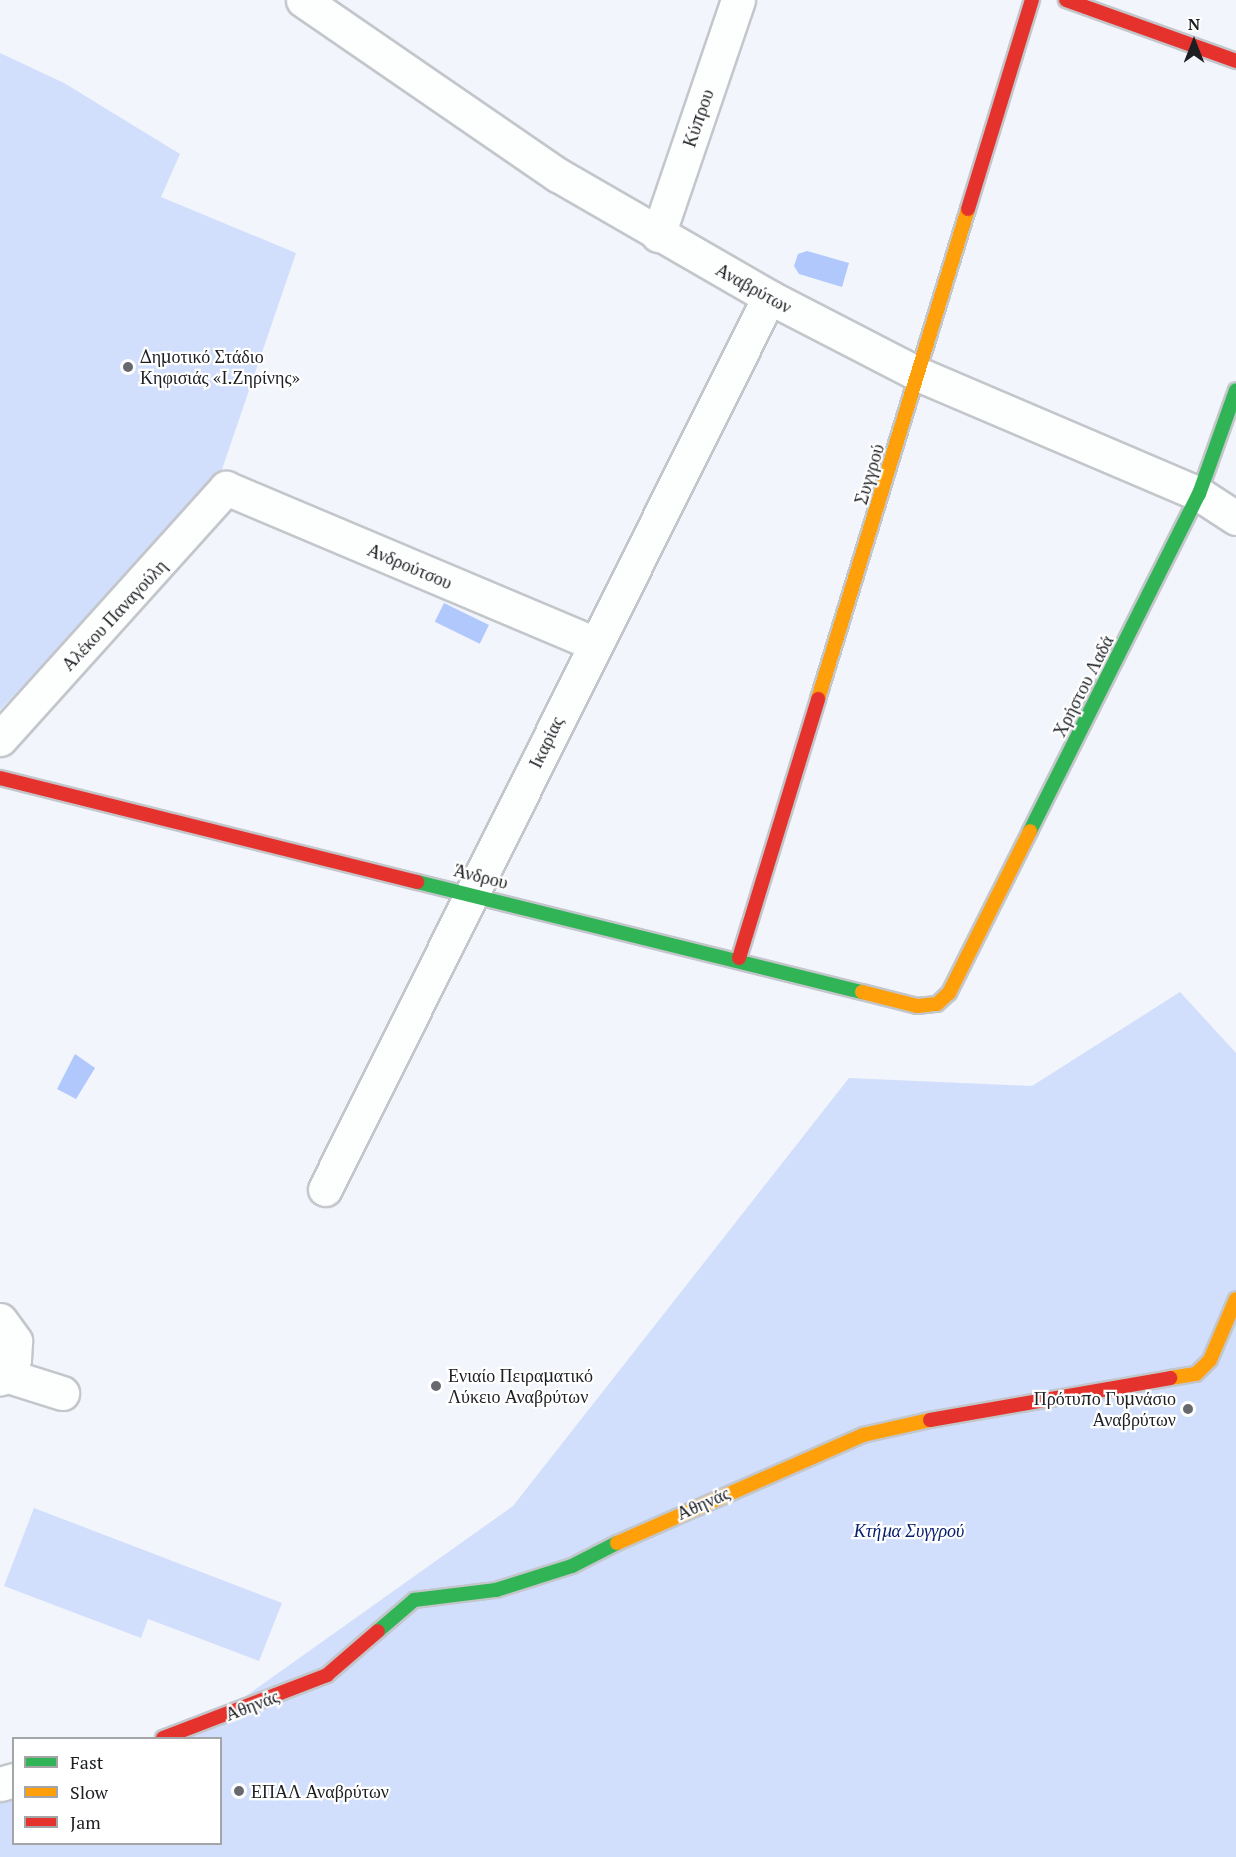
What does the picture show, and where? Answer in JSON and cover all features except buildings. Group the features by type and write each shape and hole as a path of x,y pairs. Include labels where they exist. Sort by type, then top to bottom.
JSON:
{"main road":[{"name":"Συγγρού","path":"739,958 1032,0"},
{"path":"1066,0 1236,61"},
{"name":"Χρήστου Λαδά","path":"949,993 1199,494 1236,390"},
{"name":"Άνδρου","path":"0,778 739,958 917,1006 938,1004 949,993"},
{"name":"Αθηνάς","path":"166,1737 327,1675 414,1600 496,1590 572,1566 697,1504 863,1435 1021,1400 1196,1374 1209,1360 1236,1299"}],"street":[{"name":"Αναβρύτων","path":"303,0 558,175 658,235 769,297 918,374 1199,494 1236,518"},
{"name":"Κύπρου","path":"658,235 738,0"},
{"name":"Ικαρίας","path":"325,1189 474,893 593,644 769,297"},
{"name":"Ανδρούτσου","path":"226,488 593,644"},
{"name":"Αλέκου Παναγούλη","path":"0,739 226,488"},
{"path":"0,1320 15,1341 3,1377 62,1393"}],"green space":[{"name":"Δημοτικό Στάδιο Κηφισιάς «Ι.Ζηρίνης»","path":"0,53 64,83 180,154 161,197 296,253 218,481 0,710"},
{"name":"Κτήμα Συγγρού","path":"1180,992 1236,1053 1236,1857 0,1857 0,1781 12,1785 12,1845 222,1845 222,1737 188,1737 513,1506 849,1078 1032,1086"},
{"path":"34,1508 282,1603 259,1661 148,1619 141,1638 4,1586"}],"water":[{"path":"807,251 849,263 842,287 799,274 794,266 798,254"},
{"path":"444,603 489,625 480,644 435,622"},
{"path":"75,1054 95,1068 76,1099 57,1089"}],"traffic: fast":[{"path":"1030,831 1199,494 1236,390"},
{"path":"417,882 862,992"},
{"path":"378,1631 414,1600 496,1590 572,1566 617,1543"}],"traffic: slow":[{"path":"818,699 968,209"},
{"path":"862,992 917,1006 937,1004 949,993 1030,831"},
{"path":"1170,1378 1196,1374 1210,1360 1236,1299"},
{"path":"617,1543 863,1435 930,1420"}],"traffic: jam":[{"path":"968,209 1032,0"},
{"path":"1066,0 1236,61"},
{"path":"739,958 818,699"},
{"path":"0,778 417,882"},
{"path":"930,1420 1170,1378"},
{"path":"166,1737 327,1675 378,1631"}],"place":[{"name":"Δημοτικό Στάδιο Κηφισιάς «Ι.Ζηρίνης»","path":"128,367"},
{"name":"Ενιαίο Πειραματικό Λύκειο Αναβρύτων","path":"436,1386"},
{"name":"Πρότυπο Γυμνάσιο Αναβρύτων","path":"1188,1409"},
{"name":"ΕΠΑΛ Αναβρύτων","path":"239,1791"}]}
